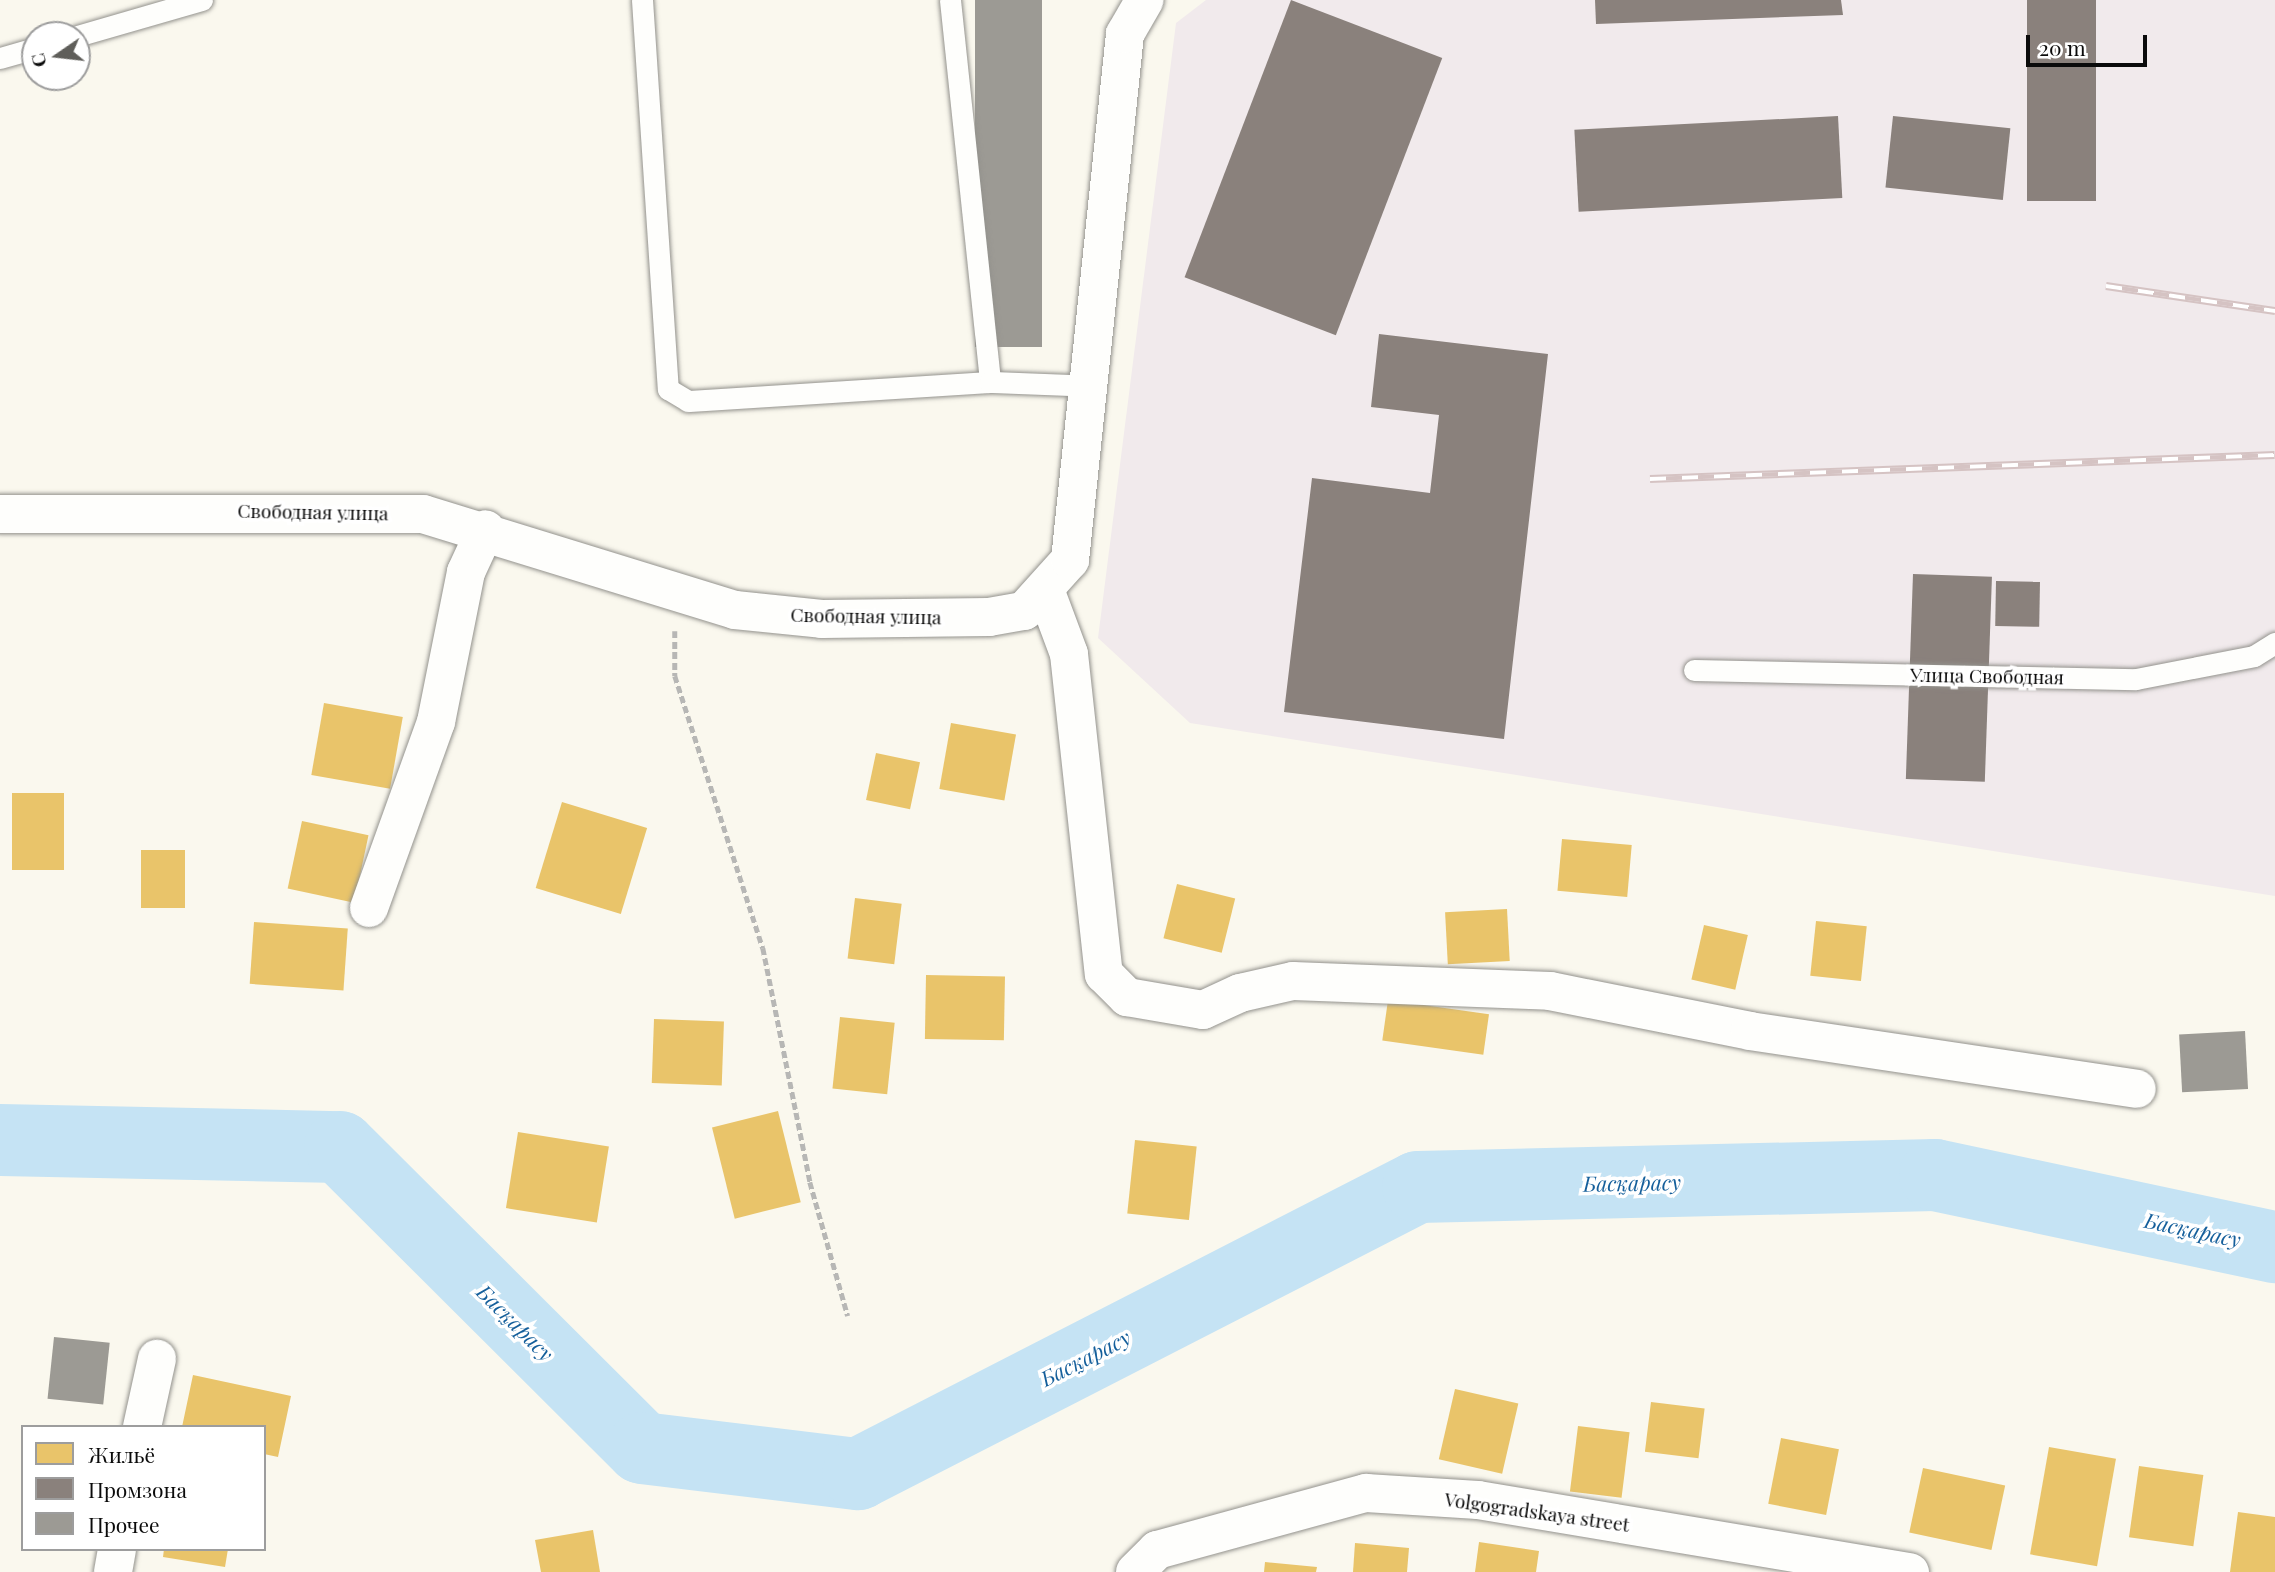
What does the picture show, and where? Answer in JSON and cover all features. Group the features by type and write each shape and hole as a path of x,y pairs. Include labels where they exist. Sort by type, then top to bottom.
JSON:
{"street":[{"name":"Свободная улица","path":"0,514 424,514 486,529 735,610 822,619 975,618 1024,611 1046,592 1070,559 1093,386 1125,34 1145,0"},
{"path":"369,908 436,722 466,572 486,529"},
{"path":"1046,592 1069,654 1104,974 1127,997 1203,1010 1240,993 1293,981 1550,991 1750,1031 2137,1089"},
{"path":"142,1425 156,1359"},
{"name":"Volgogradskaya street","path":"1135,1572 1157,1550 1366,1493 1479,1500 1910,1572"},
{"path":"113,1572 117,1551"}],"lane":[{"path":"91,32 202,0"},
{"path":"642,0 668,389 688,401 990,382 1093,386"},
{"path":"950,0 990,382"},
{"path":"0,58 21,52"},
{"name":"Улица Свободная","path":"1694,670 2136,678 2254,656 2275,643"}],"path":[{"path":"692,595 673,635 675,676 763,948 810,1182 848,1316"}],"shaded area":[{"path":"1206,0 2275,0 2275,896 1190,723 1098,638 1176,23"}],"building: Жильё":[{"path":"324,703 403,717 390,789 311,775"},
{"path":"951,723 1016,734 1004,800 939,789"},
{"path":"876,753 920,762 910,809 866,800"},
{"path":"12,793 64,793 64,870 12,870"},
{"path":"562,802 647,828 621,914 536,888"},
{"path":"302,821 369,835 354,903 288,888"},
{"path":"1562,839 1632,845 1627,897 1557,891"},
{"path":"141,850 185,850 185,908 141,908"},
{"path":"1177,884 1235,899 1222,953 1163,938"},
{"path":"855,898 902,904 894,964 848,959"},
{"path":"1507,909 1510,961 1448,964 1445,912"},
{"path":"1816,921 1867,926 1861,981 1810,976"},
{"path":"254,922 348,929 343,990 250,984"},
{"path":"1704,925 1748,935 1735,990 1691,980"},
{"path":"926,975 1005,976 1004,1040 925,1039"},
{"path":"1388,1000 1489,1014 1483,1055 1382,1041"},
{"path":"840,1017 895,1023 887,1094 832,1089"},
{"path":"654,1019 724,1021 722,1085 652,1083"},
{"path":"778,1111 801,1202 735,1219 712,1127"},
{"path":"518,1132 609,1146 597,1222 506,1208"},
{"path":"1135,1140 1197,1146 1189,1220 1127,1214"},
{"path":"193,1375 291,1396 278,1457 266,1454 266,1425 182,1425"},
{"path":"1455,1389 1518,1404 1502,1474 1439,1459"},
{"path":"1651,1402 1705,1409 1699,1458 1645,1452"},
{"path":"1578,1426 1630,1432 1622,1498 1570,1492"},
{"path":"1781,1438 1839,1449 1826,1515 1768,1504"},
{"path":"2049,1447 2116,1459 2097,1566 2030,1554"},
{"path":"2139,1466 2203,1475 2193,1546 2129,1537"},
{"path":"1923,1468 2005,1485 1991,1550 1909,1533"},
{"path":"2238,1512 2275,1517 2275,1572 2230,1572"},
{"path":"593,1530 600,1572 541,1572 535,1540"},
{"path":"1479,1542 1539,1551 1536,1572 1475,1572"},
{"path":"1355,1543 1409,1548 1407,1572 1353,1572"},
{"path":"164,1551 228,1551 225,1567 163,1557"},
{"path":"1265,1562 1317,1567 1316,1572 1264,1572"}],"building: Промзона":[{"path":"1291,0 1442,58 1336,335 1185,277"},
{"path":"1595,0 1841,0 1843,15 1596,24"},
{"path":"2027,0 2096,0 2096,201 2027,201"},
{"path":"1838,116 1842,198 1579,212 1574,130"},
{"path":"1893,116 2010,128 2003,200 1885,188"},
{"path":"1379,334 1548,354 1504,739 1284,712 1312,478 1430,493 1439,415 1371,407"},
{"path":"1913,574 1992,577 1985,782 1906,779"},
{"path":"1996,581 2040,582 2039,627 1995,626"}],"building: Прочее":[{"path":"975,0 1042,0 1042,347 975,347"},
{"path":"2245,1031 2248,1089 2182,1092 2179,1034"},
{"path":"54,1337 110,1343 103,1405 48,1399"}],"waterway":[{"name":"Басқарасу","path":"0,1140 340,1147 642,1448 858,1474 1418,1187 1935,1175 2275,1247"}],"railway":[{"path":"2106,286 2275,311"},
{"path":"1650,479 2275,455"}]}
